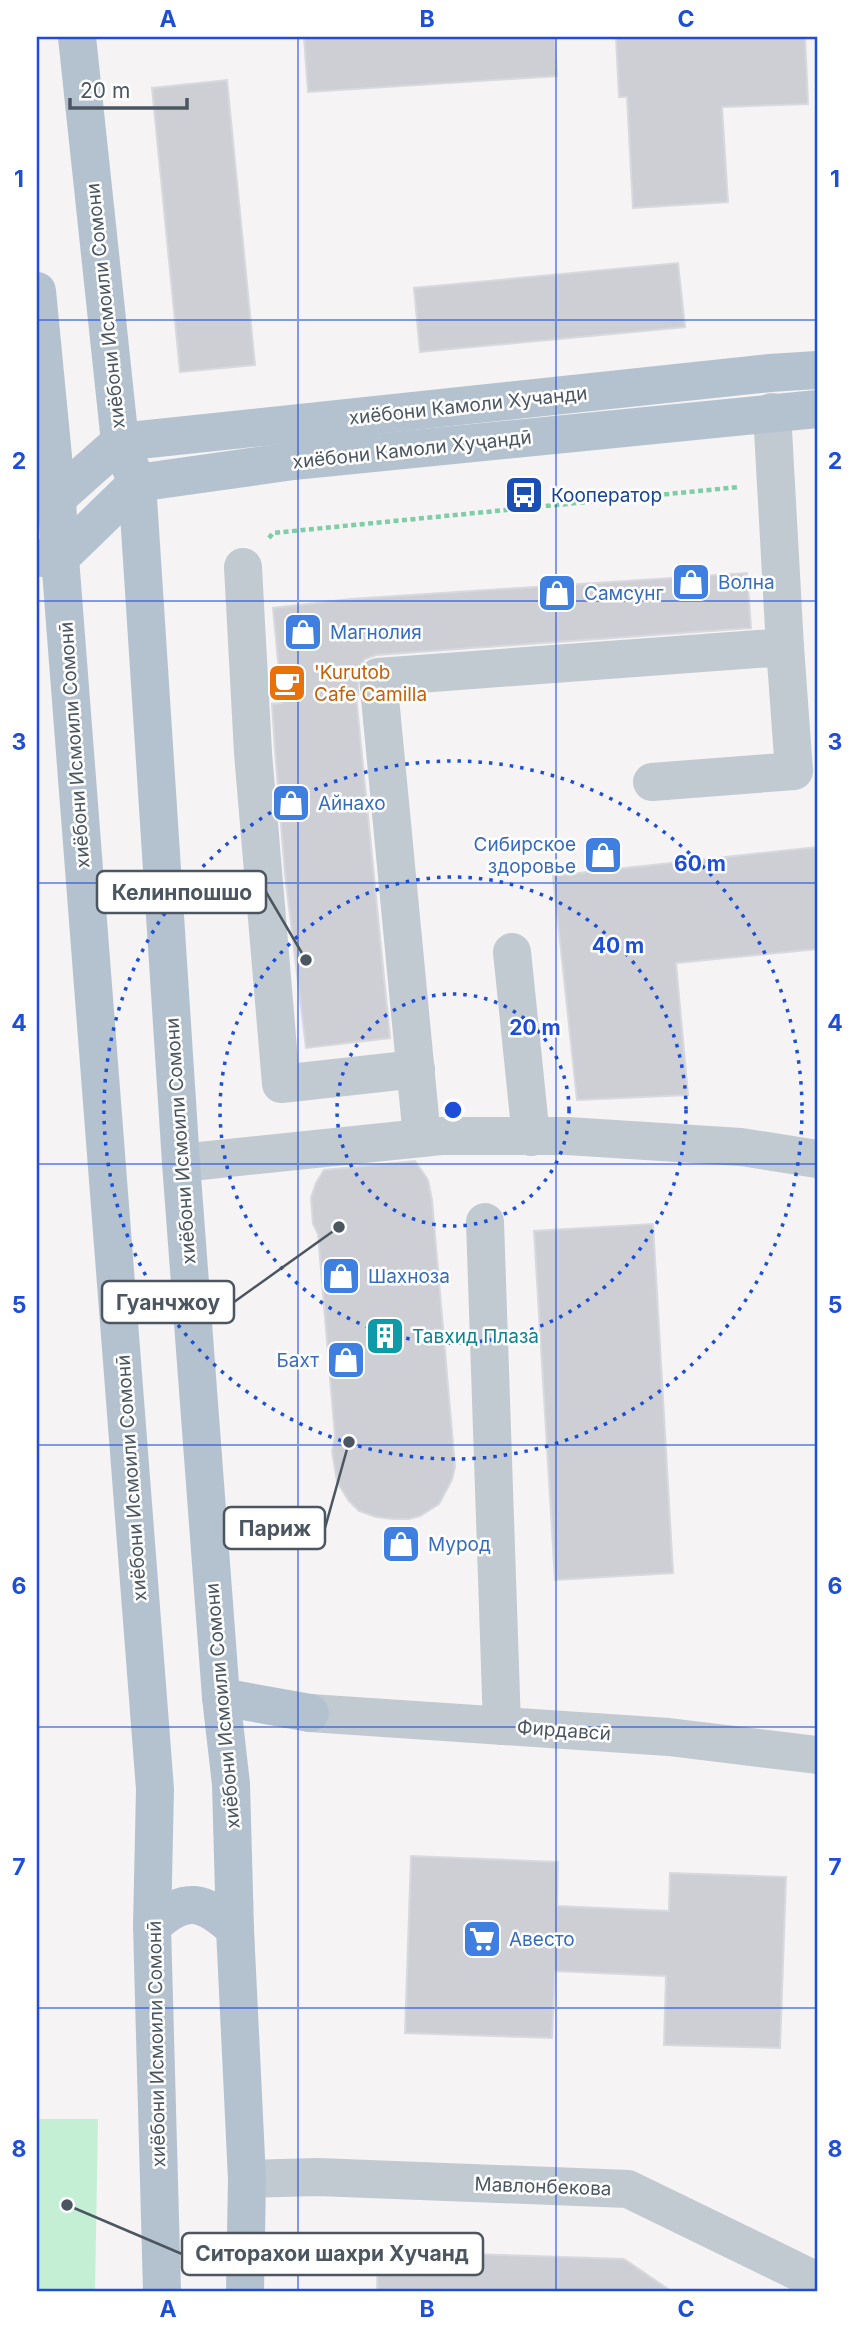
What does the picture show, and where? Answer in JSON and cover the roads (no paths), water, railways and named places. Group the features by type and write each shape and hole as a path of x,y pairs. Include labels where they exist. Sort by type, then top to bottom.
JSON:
{"main road":[{"name":"хиёбони Исмоили Сомони","path":"77,37 120,442 137,483 181,1163 221,1696 231,1784 247,2179 245,2291"},
{"path":"37,291 47,498"},
{"name":"хиёбони Камоли Хучанди","path":"120,442 817,370"},
{"name":"хиёбони Камоли Хуҷандӣ","path":"137,483 293,461 817,409"},
{"path":"47,498 120,442"},
{"path":"48,558 137,483"},
{"name":"хиёбони Исмоили Сомонӣ","path":"47,498 48,558 155,1789 152,1926 162,2291"},
{"path":"221,1696 310,1713"},
{"path":"152,1926 178,1907 191,1905 215,1911 235,1929"}],"street":[{"path":"652,782 794,771 772,412"},
{"path":"243,568 253,753 281,1084 416,1069"},
{"path":"422,1138 378,677 785,647"},
{"path":"512,952 531,1137"},
{"path":"181,1163 441,1136 567,1136 741,1147 817,1159"},
{"path":"485,1222 502,1726"},
{"name":"Фирдавсӣ","path":"310,1713 669,1737 817,1755"},
{"name":"Мавлонбекова","path":"247,2179 318,2177 628,2189 817,2281"}],"place":[{"name":"Кооператор","path":"524,495"},
{"name":"Волна","path":"691,582"},
{"name":"Самсунг","path":"557,593"},
{"name":"Магнолия","path":"303,632"},
{"name":"'Kurutob Cafe Camilla","path":"287,683"},
{"name":"Айнахо","path":"291,803"},
{"name":"Сибирское здоровье","path":"603,855"},
{"name":"Келинпошшо","path":"306,960"},
{"name":"Гуанчжоу","path":"339,1227"},
{"name":"Шахноза","path":"341,1276"},
{"name":"Тавхид Плаза","path":"385,1336"},
{"name":"Бахт","path":"346,1360"},
{"name":"Париж","path":"349,1442"},
{"name":"Мурод","path":"401,1544"},
{"name":"Авесто","path":"482,1939"},
{"name":"Ситорахои шахри Хучанд","path":"67,2205"}]}
